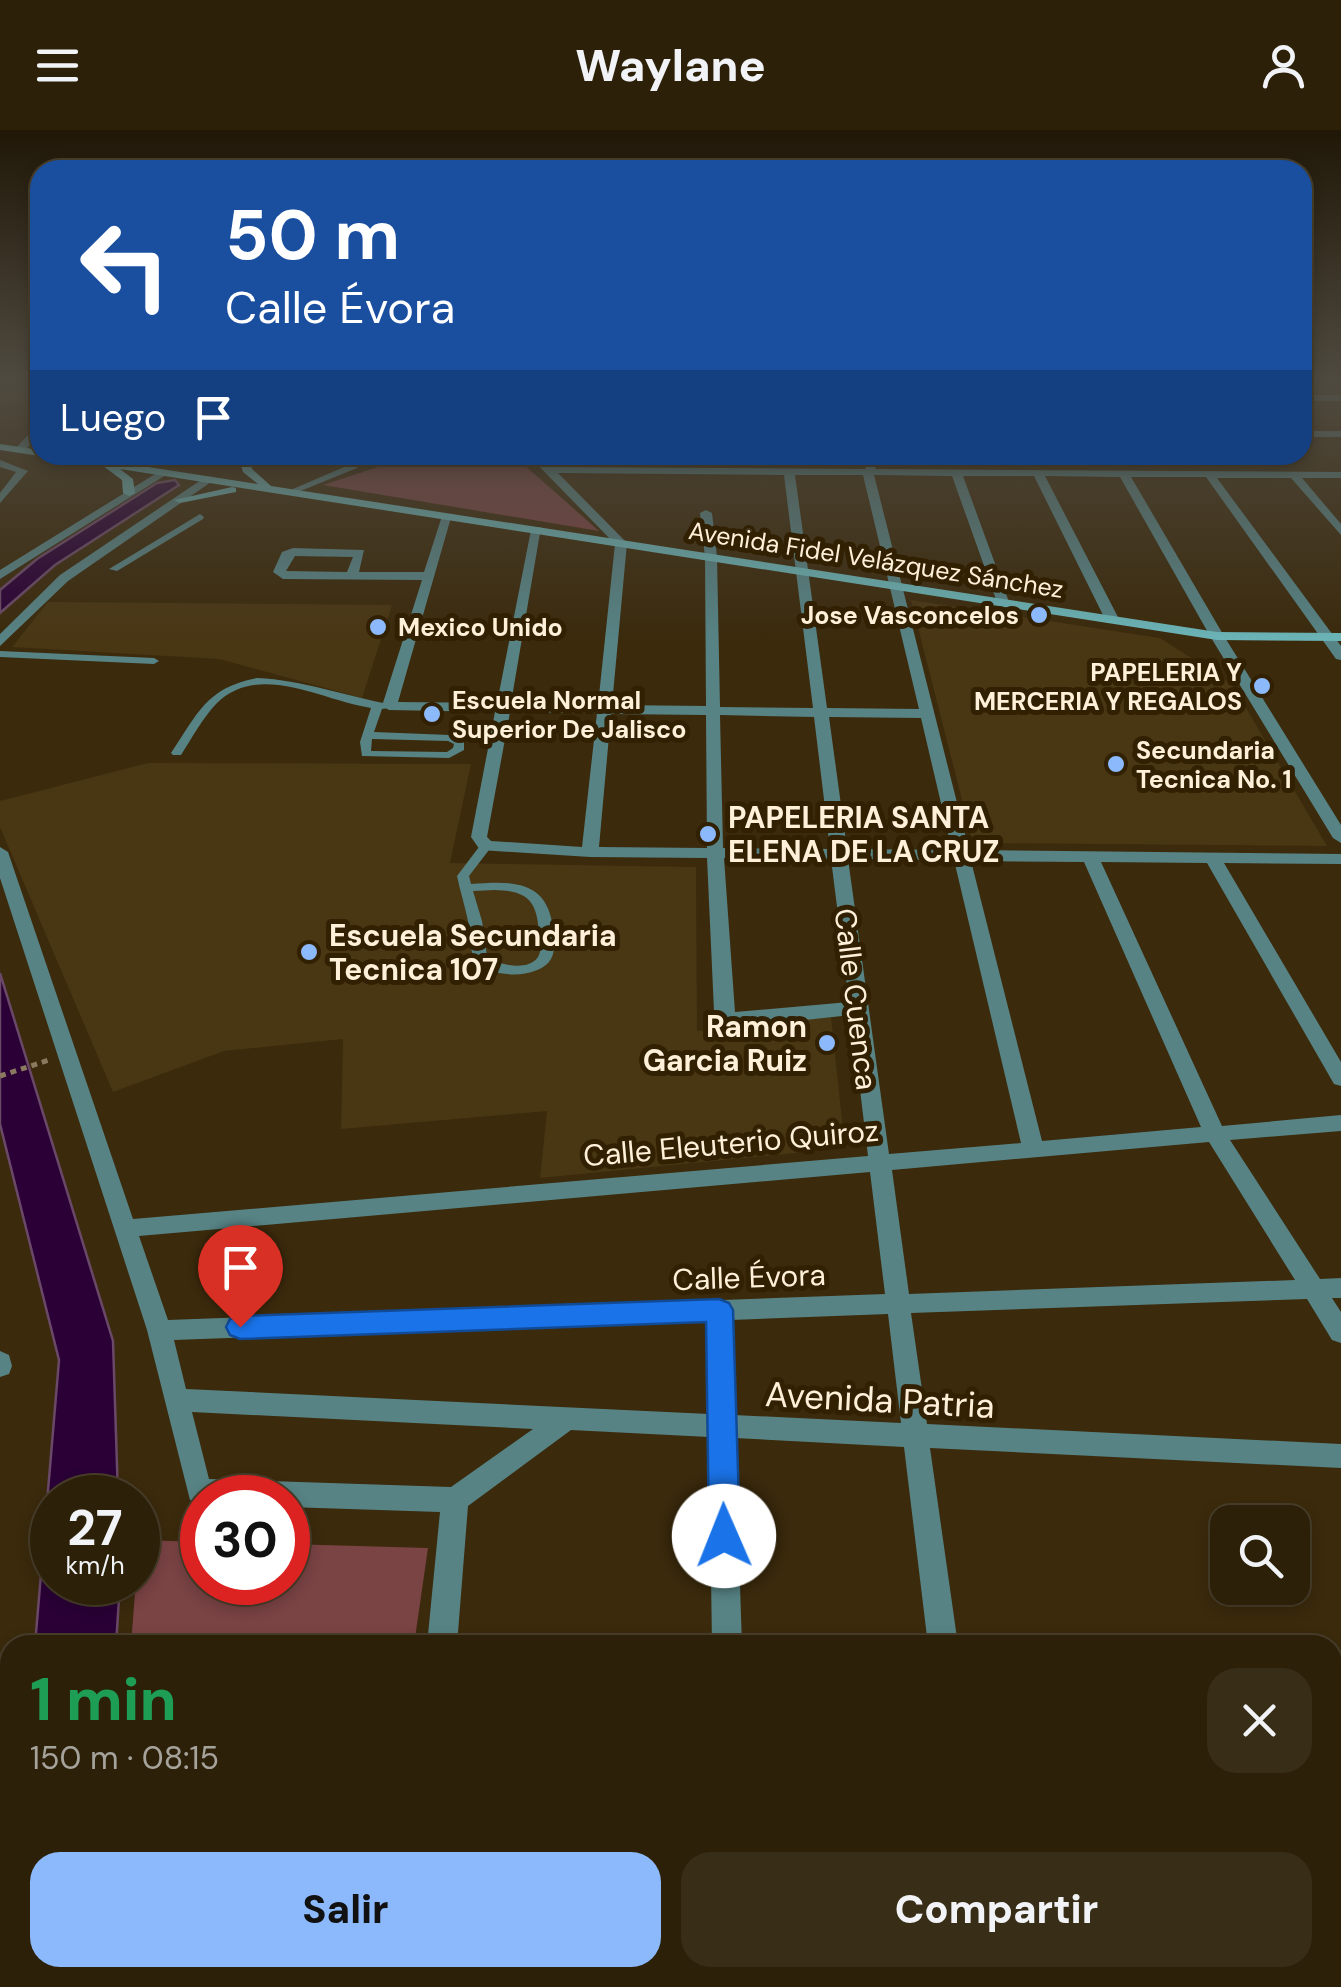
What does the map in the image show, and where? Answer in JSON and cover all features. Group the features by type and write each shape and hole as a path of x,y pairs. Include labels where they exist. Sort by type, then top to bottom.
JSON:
{"street":[{"path":"0,500 23,471 15,468"},
{"path":"105,468 123,475 130,483 129,493"},
{"name":"Avenida Fidel Velázquez Sánchez","path":"129,468 1217,636 1334,637"},
{"path":"3,569 173,468"},
{"path":"0,642 64,578 228,468"},
{"path":"249,468 252,476 284,491"},
{"path":"544,468 621,543 590,852"},
{"path":"876,468 874,476 896,586 1033,1148"},
{"path":"874,476 882,468"},
{"path":"1257,474 1258,468"},
{"path":"546,470 874,476 1341,475"},
{"name":"Calle Cuenca","path":"788,472 942,1635"},
{"path":"956,473 1003,602"},
{"path":"1038,473 1112,619"},
{"path":"1124,474 1217,636 1341,838"},
{"path":"1210,474 1334,637 1341,656"},
{"path":"1294,474 1341,531"},
{"path":"180,500 224,491 284,491"},
{"path":"706,514 711,557 715,854 724,1011 729,1018 742,1020 858,1008"},
{"path":"448,516 383,706 928,714"},
{"path":"537,530 479,837 486,846 715,854 1341,859"},
{"path":"352,575 360,553 293,552 286,555 279,572 284,575 429,576"},
{"path":"0,852 160,1330 199,1491 456,1500 565,1420"},
{"path":"1090,857 1216,1134 1341,1333"},
{"path":"1214,858 1341,1079"},
{"name":"Calle Eleuterio Quiroz","path":"126,1228 877,1160 1341,1123"},
{"name":"Calle Évora","path":"160,1330 1341,1288"},
{"path":"719,1310 727,1635"},
{"name":"Avenida Patria","path":"176,1400 1341,1456"},
{"path":"443,1635 456,1500"}],"lane":[{"path":"284,491 349,468"},
{"path":"114,569 200,517"},
{"path":"110,548 140,552"},
{"path":"0,654 154,661"},
{"path":"177,753 217,697 242,684 280,683 383,706 368,735 366,754 449,756 458,750 460,742 450,738 368,735"},
{"path":"466,888 498,886 537,896 545,907 547,953 543,961 533,966 487,965 479,956 476,921 466,888 463,876 486,846"}],"path":[{"path":"0,1076 49,1060"}],"shaded area":[{"path":"376,468 527,468 599,531 323,485"},
{"path":"175,480 179,485 55,565 0,613 0,590 37,559 157,483"},
{"name":"Secundaria Tecnica No. 1","path":"911,600 1160,638 1232,684 1327,846 973,843"},
{"path":"48,602 392,605 362,698 219,659 12,647"},
{"name":"Escuela Secundaria Tecnica 107","path":"148,763 471,764 450,863 696,867 697,1031 831,1017 845,1148 540,1178 547,1111 341,1129 343,1039 224,1051 113,1092 0,827 0,801"},
{"path":"0,973 113,1341 117,1475 49,1475 59,1360 0,1124"},
{"path":"160,1541 180,1541 180,1605 310,1605 310,1545 428,1548 415,1635 132,1635 134,1605 160,1605"},
{"path":"38,1605 119,1605 117,1635 36,1635"}],"place":[{"name":"Jose Vasconcelos","path":"1039,615"},
{"name":"Mexico Unido","path":"378,627"},
{"name":"PAPELERIA Y MERCERIA Y REGALOS","path":"1262,686"},
{"name":"Escuela Normal Superior De Jalisco","path":"432,714"},
{"name":"Secundaria Tecnica No. 1","path":"1116,764"},
{"name":"PAPELERIA SANTA ELENA DE LA CRUZ","path":"708,834"},
{"name":"Escuela Secundaria Tecnica 107","path":"309,952"},
{"name":"Ramon Garcia Ruiz","path":"827,1043"}],"route":[{"path":"240,1327 719,1310 724,1536"}]}
